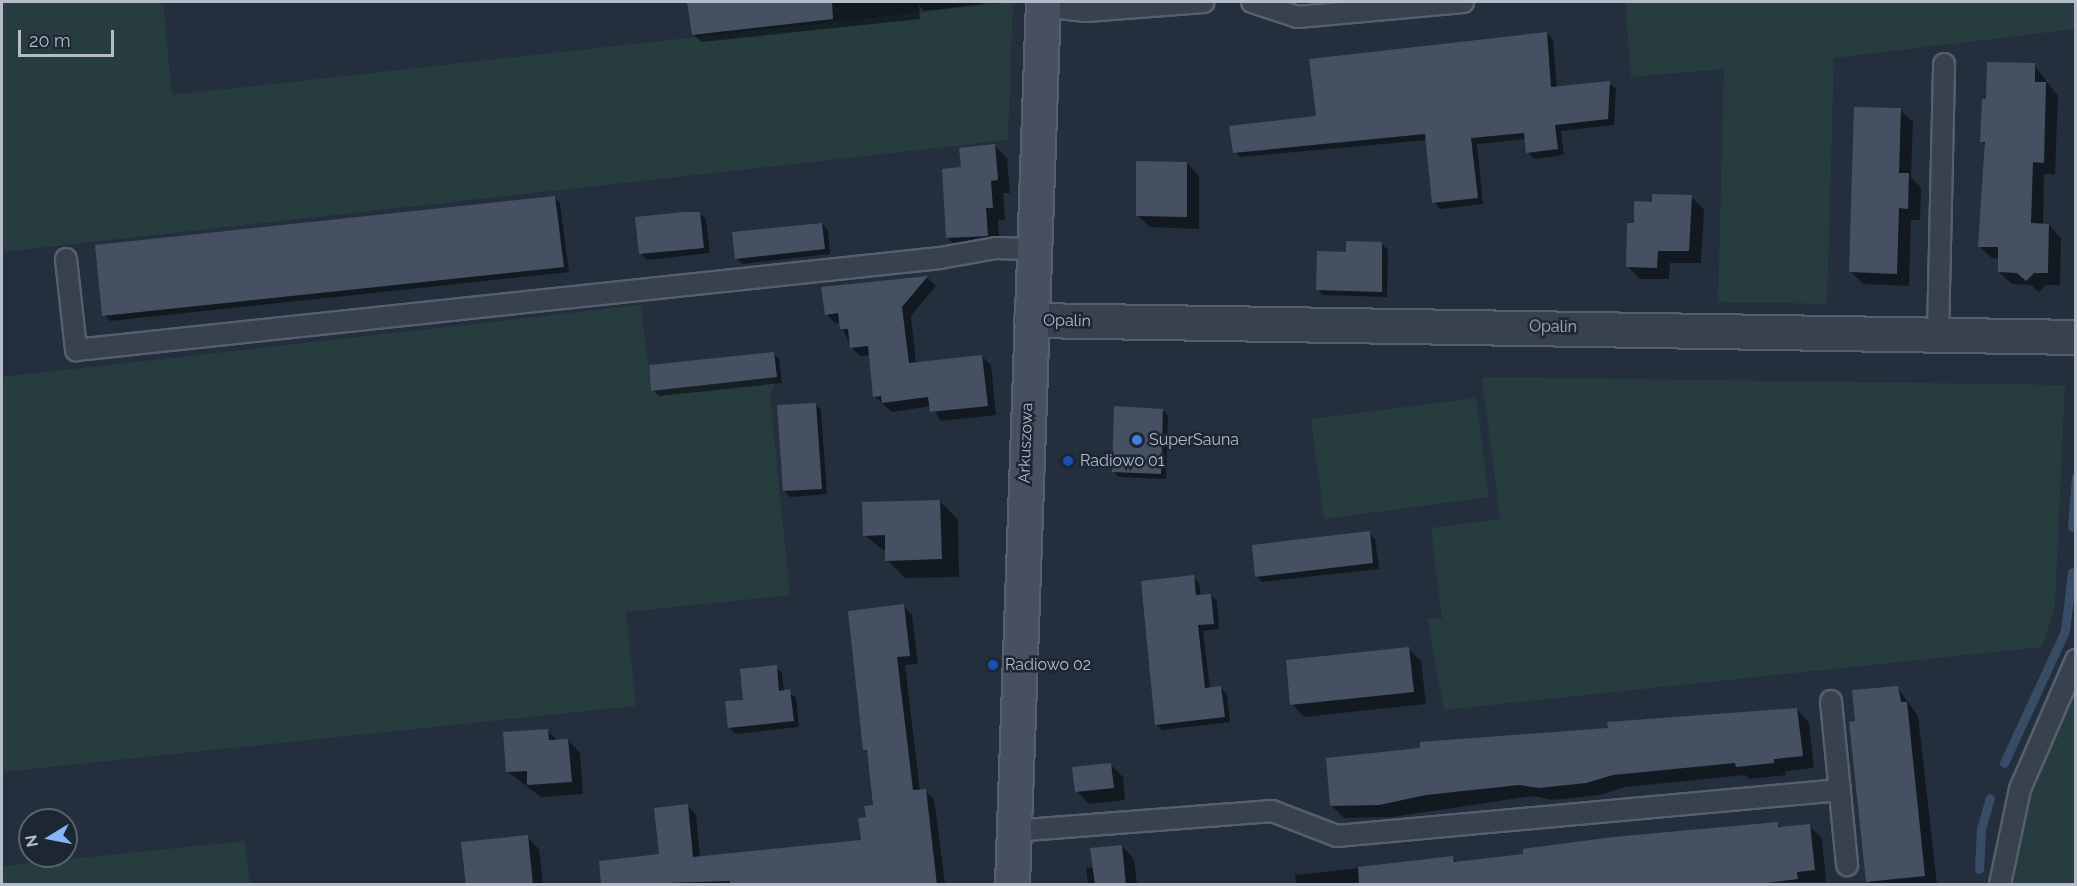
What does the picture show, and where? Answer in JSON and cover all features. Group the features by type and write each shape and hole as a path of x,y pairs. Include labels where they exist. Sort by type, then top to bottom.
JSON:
{"main road":[{"name":"Arkuszowa","path":"1012,885 1043,4"}],"street":[{"name":"Opalin","path":"1031,320 2076,336"}],"lane":[{"path":"1043,4 1086,11 1204,2"},
{"path":"1252,2 1298,17 1463,2"},
{"path":"1938,334 1944,64"},
{"path":"66,259 76,350 928,260 996,248 1034,249"},
{"path":"2000,885 2020,789 2076,660"},
{"path":"1831,701 1847,865"},
{"path":"1013,831 1272,811 1337,836 1840,790"}],"green space":[{"path":"2,2 163,2 172,95 1013,2 1008,140 2,252"},
{"path":"1625,2 2075,2 2075,29 1834,58 1827,304 1718,302 1724,69 1631,77"},
{"path":"641,305 651,391 777,377 770,395 790,595 626,612 636,706 2,772 2,377"},
{"path":"1482,377 2065,385 2055,606 2042,647 1444,710 1427,618 1442,619 1431,528 1500,519"},
{"path":"1476,398 1489,497 1324,519 1311,419"},
{"path":"2075,679 2075,884 2009,884 2025,812"},
{"path":"245,841 250,884 2,884 2,866 18,864 18,868 78,868 78,858"}],"building":[{"path":"687,2 832,2 833,19 692,35"},
{"path":"1547,32 1551,87 1610,81 1608,119 1555,125 1558,149 1526,153 1524,133 1471,138 1478,198 1432,203 1425,134 1233,153 1229,126 1316,116 1309,59"},
{"path":"1987,62 2035,63 2035,82 2046,82 2044,163 2033,162 2031,223 2049,224 2048,273 2034,273 2026,281 2017,273 1998,272 1998,247 1978,247 1985,142 1980,142 1982,99 1986,99"},
{"path":"1854,107 1901,108 1899,173 1909,173 1908,209 1899,208 1897,274 1849,272"},
{"path":"995,144 998,180 991,181 993,208 986,208 988,236 946,238 942,169 961,167 959,148"},
{"path":"1136,161 1187,162 1187,217 1136,216"},
{"path":"1652,194 1692,195 1689,251 1658,251 1657,268 1626,267 1627,223 1634,223 1634,201 1652,202"},
{"path":"555,196 564,267 102,316 95,245"},
{"path":"700,212 704,248 639,254 635,217"},
{"path":"822,223 825,249 735,259 732,232"},
{"path":"1346,241 1382,242 1382,292 1316,290 1317,251 1346,252"},
{"path":"928,276 902,307 909,363 982,355 988,406 930,412 928,397 882,403 881,396 873,397 868,346 850,348 848,329 840,329 838,313 825,315 821,287"},
{"path":"774,352 777,377 651,391 649,365"},
{"path":"816,403 822,489 783,491 777,405"},
{"name":"SuperSauna","path":"1114,406 1163,409 1161,474 1112,472"},
{"path":"940,500 942,559 885,561 885,535 863,536 862,502"},
{"path":"1370,531 1373,563 1255,577 1252,545"},
{"path":"1194,575 1196,595 1211,594 1214,624 1198,625 1205,688 1221,686 1225,717 1155,725 1141,581"},
{"path":"904,604 910,656 897,657 913,790 926,789 937,885 730,885 730,881 601,885 599,861 659,854 654,808 688,804 693,857 861,840 858,818 866,817 864,806 873,805 867,750 863,750 848,611"},
{"path":"1409,647 1414,692 1290,705 1286,660"},
{"path":"777,665 779,691 790,689 794,721 728,728 725,701 743,700 740,669"},
{"path":"1898,686 1901,702 1907,702 1925,876 1866,882 1849,722 1855,721 1852,690"},
{"path":"1797,708 1803,756 1774,759 1774,763 1736,767 1735,763 1613,775 1586,783 1539,788 1519,785 1426,795 1379,805 1330,806 1326,758 1420,748 1420,742 1608,728 1607,722"},
{"path":"548,729 549,740 568,739 572,782 527,785 527,771 506,772 503,732"},
{"path":"1111,763 1114,788 1075,792 1072,767"},
{"path":"1778,822 1778,827 1810,824 1815,870 1797,872 1798,879 1751,885 1359,885 1358,867 1453,856 1454,862 1523,854 1523,849 1613,837"},
{"path":"528,835 533,885 466,885 461,842"},
{"path":"1122,845 1126,885 1095,885 1090,848"}],"waterway":[{"path":"2072,527 2076,477"},
{"path":"2004,763 2065,631 2072,572"},
{"path":"1979,869 1981,829 1990,798"}],"place":[{"name":"SuperSauna","path":"1137,440"},
{"name":"Radiowo 01","path":"1068,461"},
{"name":"Radiowo 02","path":"993,665"}]}
